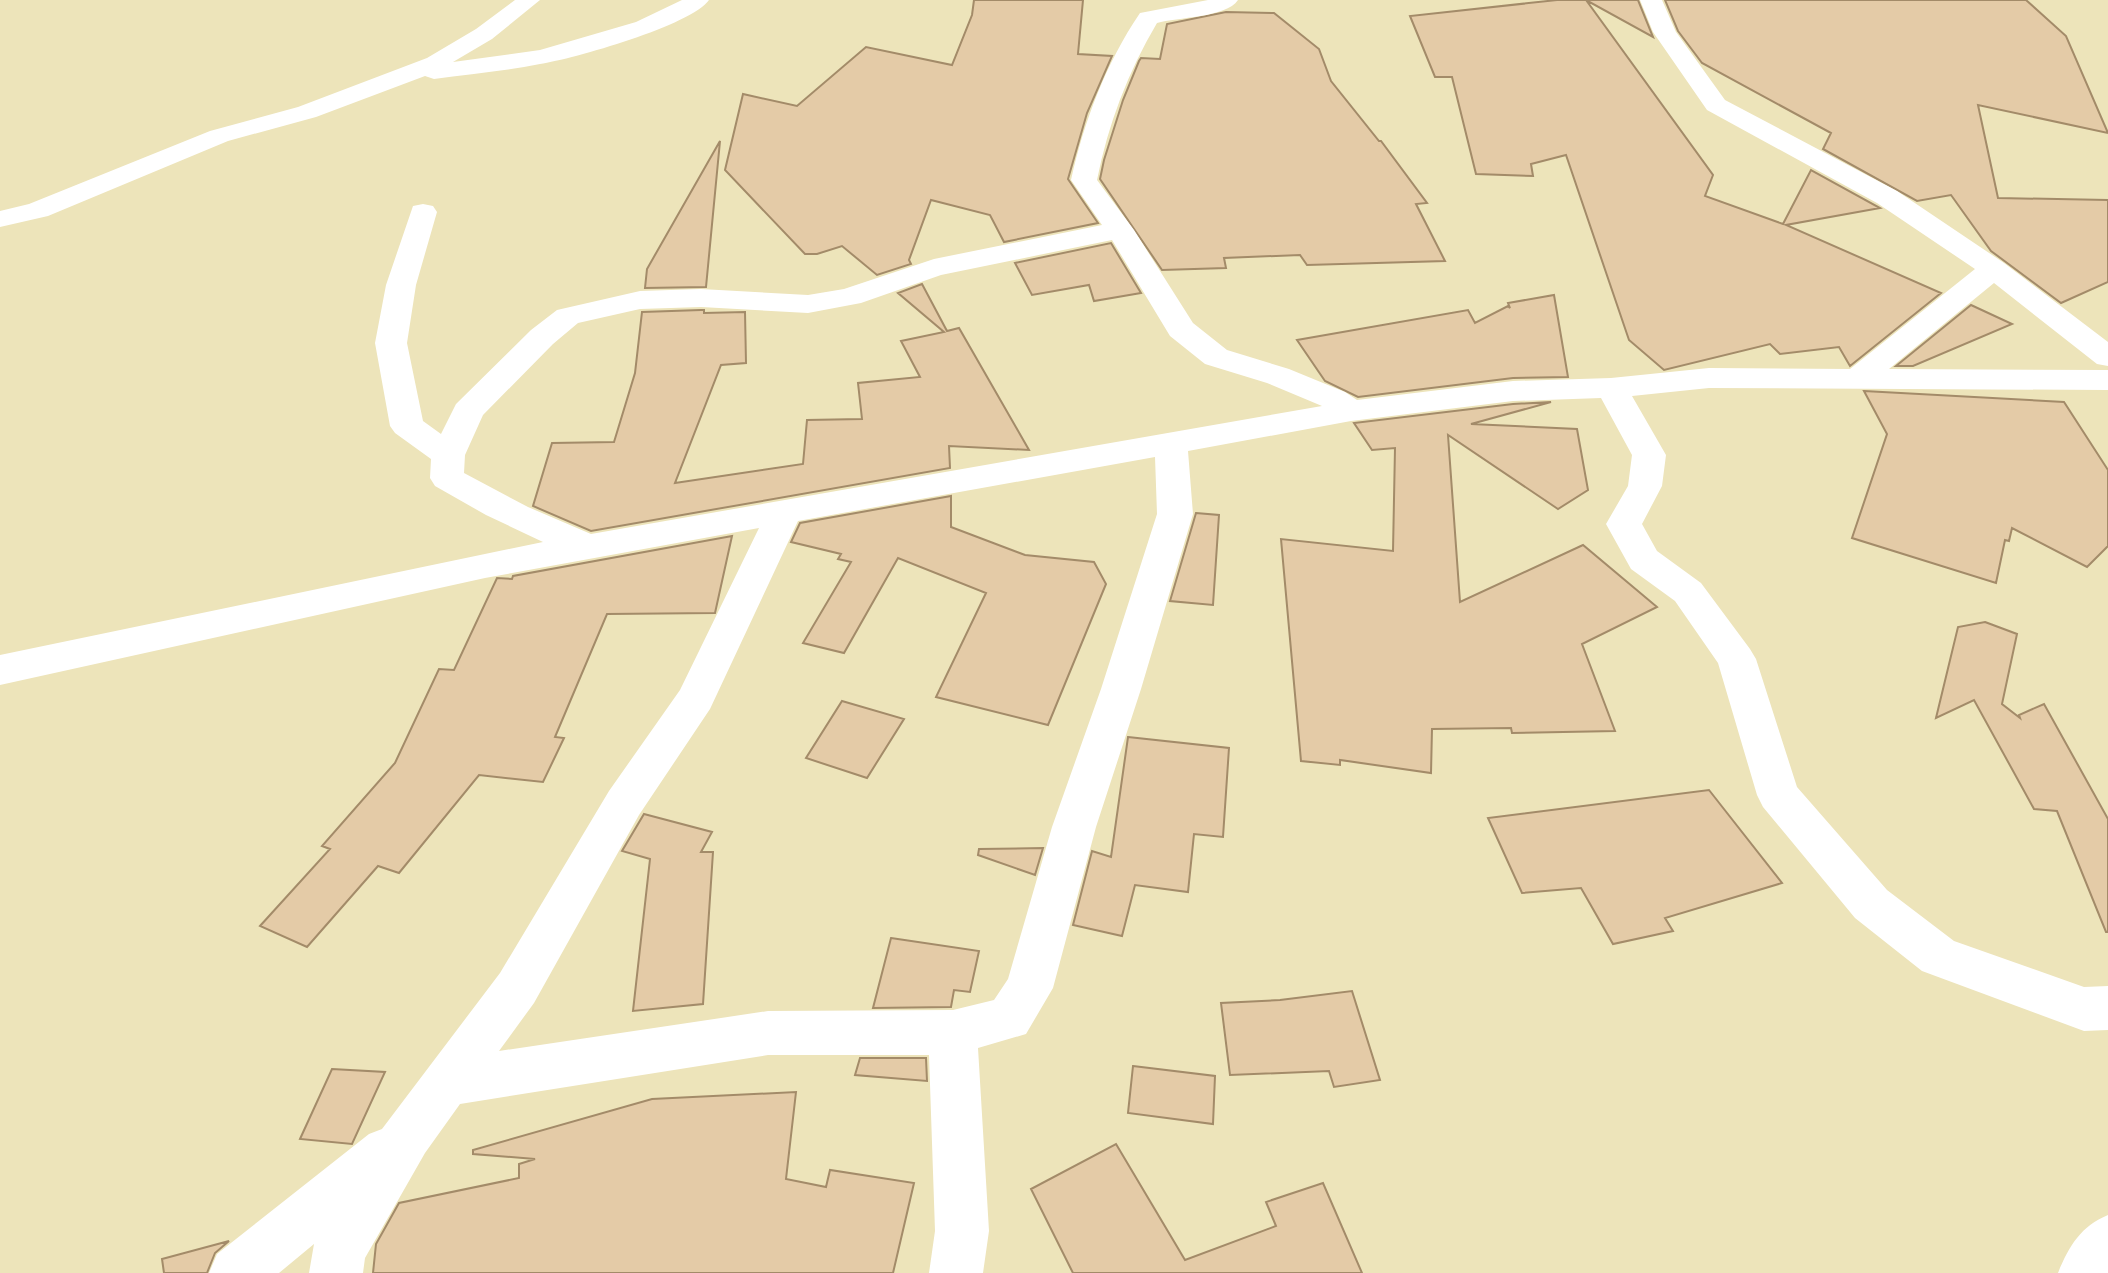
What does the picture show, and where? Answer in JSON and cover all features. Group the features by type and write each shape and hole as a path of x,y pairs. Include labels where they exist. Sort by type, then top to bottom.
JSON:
{"street":[{"path":"0,219 38,210 219,136 307,112 435,63 484,34 529,0"},
{"path":"384,84 432,72 542,57 644,27 677,13 698,0"},
{"path":"1227,0 1215,7 1166,12 1148,18 1135,38 1103,110 1084,180 1120,230 1181,329 1216,356 1278,376 1334,399 1351,411"},
{"path":"1651,0 1665,32 1716,105 1887,197 1994,269 2108,357"},
{"path":"424,212 401,285 391,343 407,426 447,455"},
{"path":"589,547 534,525 447,478 447,455 468,411 542,337 568,316 640,300 701,298 808,304 850,297 934,268 1120,230"},
{"path":"1859,378 1994,269"},
{"path":"0,670 485,565 1351,411 1513,391 1611,387 1709,378 2108,380"},
{"path":"1611,387 1649,455 1645,486 1625,524 1644,560 1688,592 1737,659 1778,795 1871,904 1938,956 2084,1009 2108,1008"},
{"path":"446,1083 768,1033 953,1032 1009,1018 1029,988 1074,827 1121,689 1175,514 1171,441"},
{"path":"336,1273 338,1252 407,1135 517,988 624,803 696,698 785,511"},
{"path":"953,1032 962,1231 956,1273"},
{"path":"236,1273 407,1135"},
{"path":"2085,1273 2108,1242"}],"building":[{"path":"974,0 1083,0 1078,54 1112,56 1087,113 1068,179 1098,223 1004,242 990,215 931,200 909,260 911,264 877,275 842,246 817,254 805,254 725,170 743,94 797,106 866,47 952,65 972,15"},
{"path":"1557,0 1586,0 1713,175 1705,196 1783,224 1811,170 1880,208 1786,225 1941,293 1850,366 1839,347 1780,354 1770,344 1664,370 1629,340 1566,155 1531,164 1533,176 1476,174 1452,77 1435,77 1410,16"},
{"path":"1586,0 1638,0 1653,37"},
{"path":"1665,0 2026,0 2066,36 2108,133 1978,105 1998,198 2108,200 2108,282 2061,303 1991,251 1951,195 1917,201 1823,149 1831,133 1702,63 1678,31"},
{"path":"1226,12 1274,13 1319,49 1331,81 1381,141 1427,203 1416,204 1445,261 1307,265 1300,255 1224,258 1226,268 1162,270 1100,179 1104,160 1139,61 1141,58 1160,59 1167,24"},
{"path":"720,141 706,287 645,288 647,269"},
{"path":"1111,243 1141,293 1094,301 1089,285 1032,295 1015,263"},
{"path":"922,284 947,331 959,328 1029,450 949,446 950,468 591,531 533,506 552,443 614,442 635,373 642,312 745,312 746,363 721,365 675,483 803,464 807,420 862,419 858,383 920,377 901,341 944,332 898,293"},
{"path":"1554,295 1568,377 1513,378 1358,397 1325,381 1297,340 1468,310 1475,323 1508,306 1510,308 1508,303"},
{"path":"1971,305 2012,324 1913,366 1896,366"},
{"path":"1864,391 2064,402 2108,470 2108,546 2087,567 2012,528 2009,541 2005,540 1996,583 1852,538 1887,434"},
{"path":"1551,402 1471,424 1577,429 1588,490 1558,509 1448,435 1460,602 1583,545 1657,607 1582,644 1615,731 1512,733 1511,728 1432,729 1431,773 1340,760 1340,765 1301,761 1281,539 1393,551 1395,448 1372,450 1354,423"},
{"path":"951,496 951,527 1025,555 1094,562 1106,584 1048,725 936,697 986,593 898,558 844,653 803,643 851,562 838,559 841,554 791,542 800,523"},
{"path":"1196,513 1219,515 1213,605 1170,601"},
{"path":"732,536 715,613 607,614 555,737 564,738 543,782 479,775 399,873 378,866 307,947 260,926 330,849 322,846 395,763 439,669 454,670 497,578 512,579 513,576"},
{"path":"1985,622 2017,634 2002,704 2020,718 2019,715 2044,704 2108,819 2108,932 2057,811 2034,809 1974,700 1936,718 1958,627"},
{"path":"842,701 904,719 867,778 806,758"},
{"path":"1128,737 1229,748 1223,837 1194,834 1188,892 1135,885 1122,936 1073,925 1092,851 1111,857"},
{"path":"1709,790 1782,883 1665,918 1673,931 1613,944 1581,888 1522,893 1488,818"},
{"path":"644,814 712,832 701,852 713,852 703,1004 633,1011 650,859 622,851"},
{"path":"1043,848 1035,875 978,855 979,849"},
{"path":"891,938 979,951 970,992 954,990 951,1007 873,1008"},
{"path":"1352,991 1380,1080 1334,1087 1329,1071 1230,1075 1221,1003 1280,1000"},
{"path":"860,1058 926,1058 927,1081 855,1075"},
{"path":"1133,1066 1215,1076 1213,1124 1128,1113"},
{"path":"332,1069 385,1072 352,1144 300,1139"},
{"path":"796,1092 786,1179 826,1187 830,1170 914,1183 893,1273 373,1273 376,1244 399,1203 519,1178 519,1164 535,1159 473,1154 473,1150 652,1099"},
{"path":"1116,1144 1185,1260 1276,1226 1266,1202 1323,1183 1362,1273 1073,1273 1031,1189"},
{"path":"229,1241 215,1253 207,1273 164,1273 162,1259"}]}
